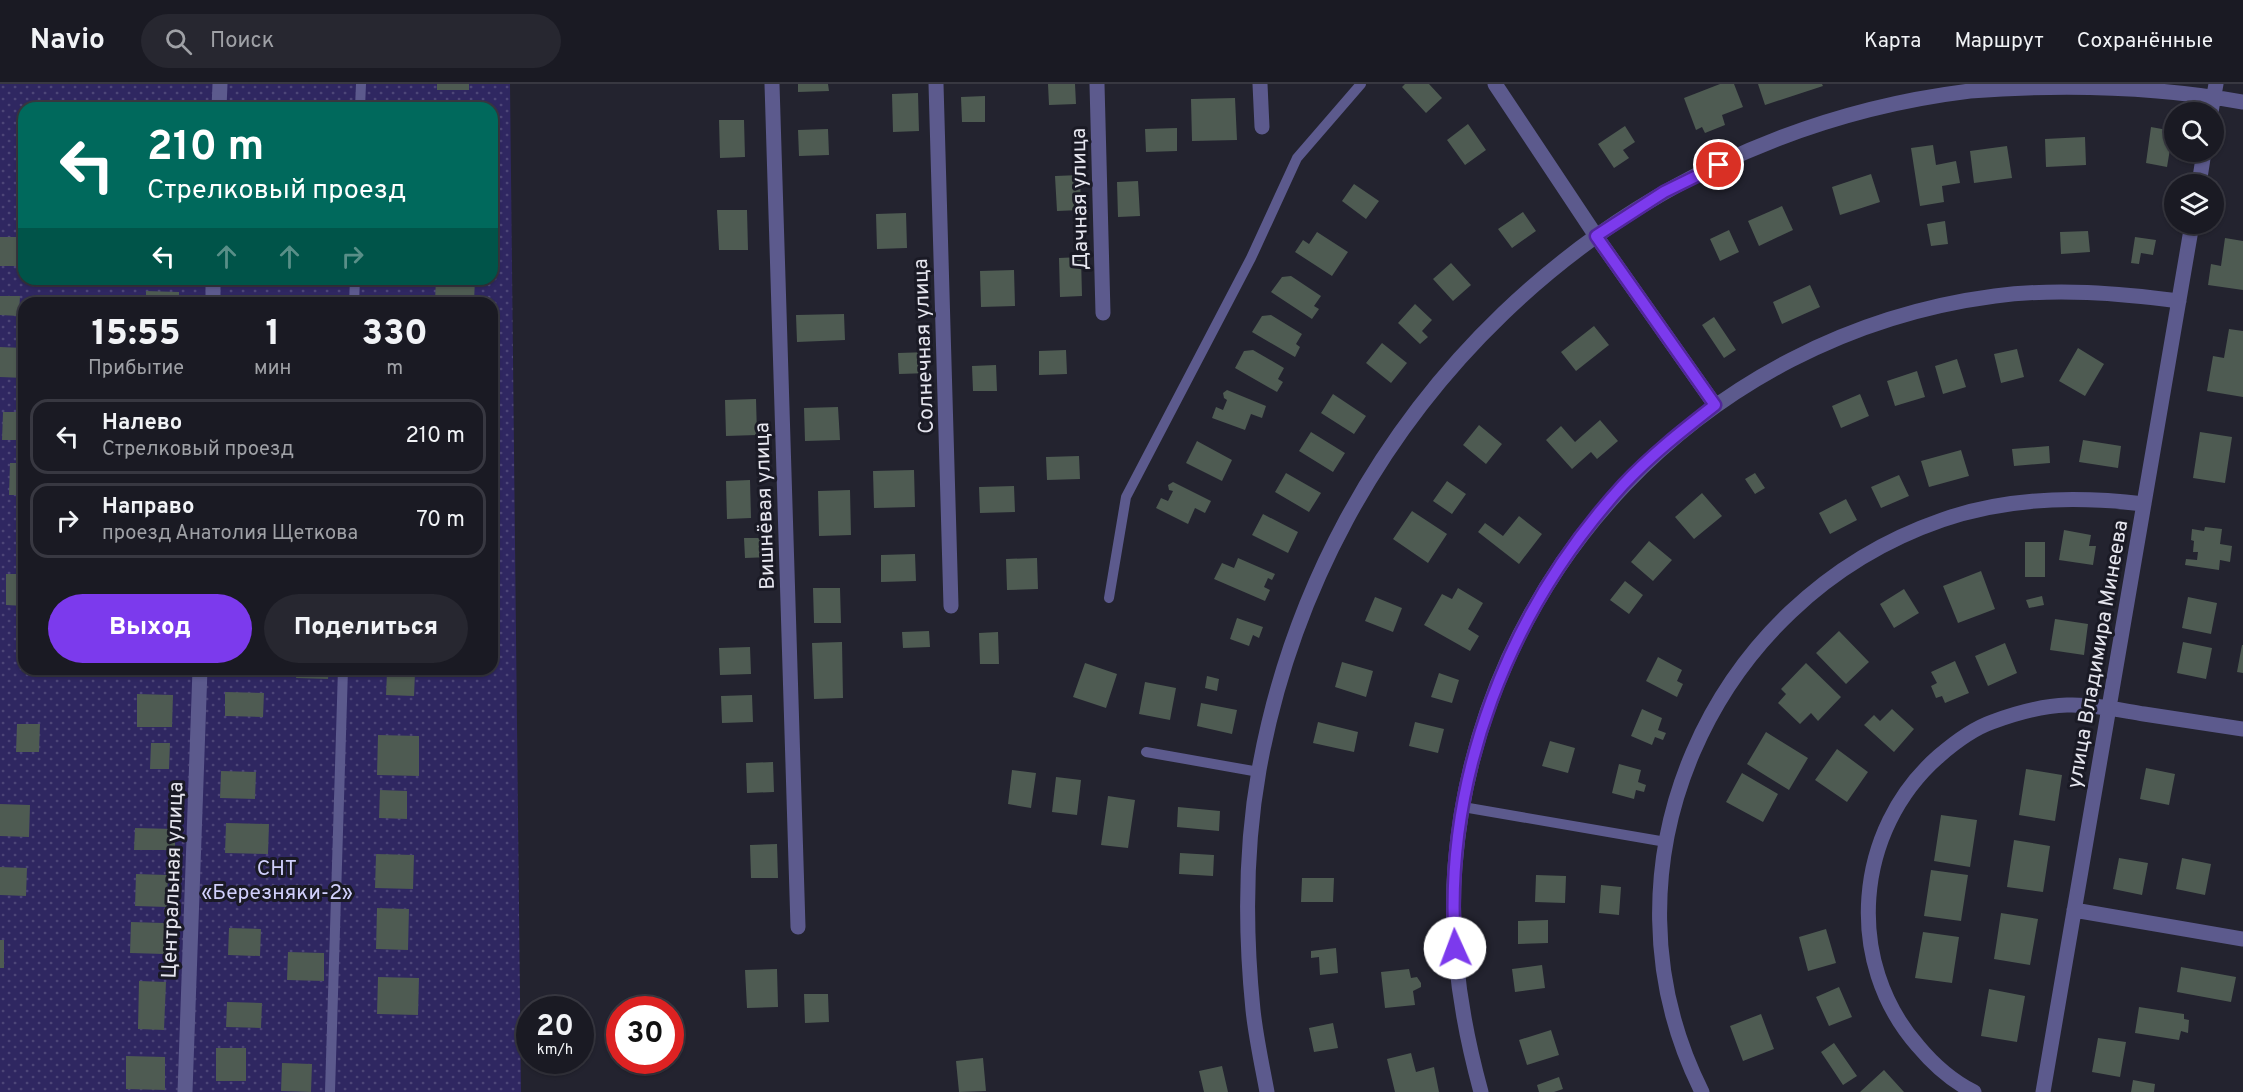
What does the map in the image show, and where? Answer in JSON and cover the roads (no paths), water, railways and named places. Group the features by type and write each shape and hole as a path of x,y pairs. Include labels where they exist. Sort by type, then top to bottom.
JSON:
{"street":[{"path":"219,102 220,84"},
{"name":"Вишнёвая улица","path":"772,84 798,927"},
{"name":"Солнечная улица","path":"936,84 951,606"},
{"name":"Дачная улица","path":"1097,84 1103,314"},
{"path":"1260,84 1262,127"},
{"path":"1495,84 1596,236 1715,405"},
{"path":"1267,1092 1253,1014 1247,933 1249,852 1259,772 1276,692 1302,615 1334,540 1374,470 1421,403 1473,342 1532,286 1596,236 1664,192 1737,156 1812,126 1891,105 1970,91 2051,85 2215,90 2243,102"},
{"name":"улица Владимира Минеева","path":"2043,1092 2190,234"},
{"path":"1481,1092 1469,1048 1458,988 1454,928 1455,867 1462,807 1476,747 1495,689 1519,633 1549,580 1584,531 1624,484 1667,442 1715,405 1767,372 1821,345 1878,323 1936,306 1996,296 2057,291 2118,293 2179,301"},
{"path":"1702,1092 1681,1042 1670,1003 1663,963 1661,902 1666,842 1675,802 1704,726 1724,691 1747,658 1803,599 1835,574 1869,552 1943,519 1982,508 2022,501 2062,498 2103,499 2144,504"},
{"name":"Центральная улица","path":"185,1092 200,675"},
{"path":"1974,1092 1963,1087 1931,1062 1905,1031 1885,996 1872,958 1867,917 1870,877 1881,838 1899,801 1923,770 1954,743 1989,723 2028,710 2058,706 2109,708 2243,729"},
{"path":"2074,910 2243,939"}],"lane":[{"path":"360,102 361,84"},
{"path":"1108,598 1126,497 1251,258 1297,158 1361,84"},
{"path":"330,1092 343,675"},
{"path":"1146,752 1259,772"},
{"path":"1462,807 1666,842"}],"park label":[{"name":"СНТ «Березняки-2»","path":"277,880"}]}
